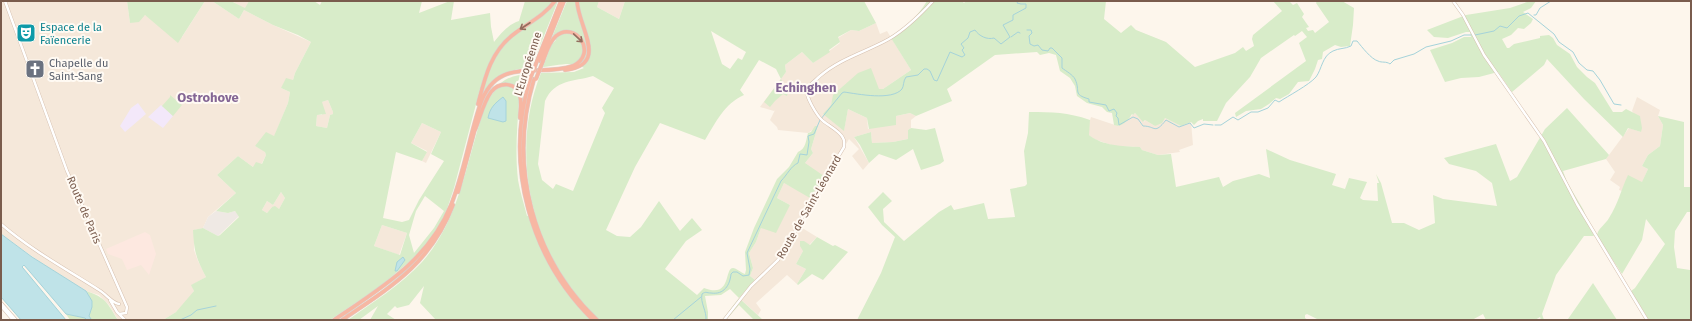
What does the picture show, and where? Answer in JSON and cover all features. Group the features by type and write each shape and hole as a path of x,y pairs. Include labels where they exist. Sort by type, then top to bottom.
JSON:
{"highway":[{"path":"469,142 486,73 495,54 507,39 540,16 555,1"},
{"name":"L'Européenne","path":"540,61 561,1"},
{"name":"L'Européenne","path":"528,205 521,173 520,138 523,113 533,79 564,1"},
{"path":"342,320 384,292 426,255 443,229 451,211 486,97 493,86 500,80 510,75 575,68 585,62 589,56 589,48 579,17 577,1"},
{"path":"334,320 413,266 430,244 446,215 456,189 483,98 494,82 504,76 518,71 573,66 578,63 583,56 583,42 574,34 561,33 552,42 540,61 533,79 525,117 524,164 528,205 541,242 557,272 577,300 597,320"},
{"path":"474,135 486,101 494,89 504,84 511,85 516,88 521,101 518,145 520,175 538,240 550,265 565,288 593,320"}],"street":[{"name":"Route de Paris","path":"5,1 67,171 126,306"},
{"name":"Route de Saint-Léonard","path":"724,320 751,286 778,261 794,235 805,212 843,149 845,142 843,137 821,118 807,96 807,89 823,74 843,60 895,36 916,19 933,1"},
{"path":"1453,1 1463,15 1483,53 1544,141 1572,196 1647,320"},
{"path":"1,224 41,254 106,295 115,303 126,306 126,320"},
{"name":"Route de Paris","path":"120,294 122,300 120,304"},
{"path":"106,295 119,314 126,320"},
{"path":"1,304 14,320"},
{"path":"116,309 120,304"},
{"path":"119,314 125,314"}],"shaded area":[{"path":"1,1 127,1 130,23 145,15 182,37 205,1 212,1 239,19 244,10 311,42 293,80 281,88 290,92 288,103 274,137 255,146 265,151 266,155 261,165 253,167 238,156 217,175 236,193 208,217 203,228 194,230 194,250 206,277 192,285 194,291 184,305 163,320 118,320 109,305 99,295 86,291 40,262 1,234"},
{"path":"232,1 249,1 245,9"},
{"path":"599,1 625,1 619,19 597,7"},
{"path":"876,23 880,34 887,31 911,70 883,89 851,81 834,95 831,105 844,130 848,109 867,118 868,129 896,116 910,113 916,116 911,120 911,128 908,130 908,139 893,142 872,143 871,132 854,137 869,163 863,170 852,156 859,149 849,139 799,226 817,237 803,251 796,264 806,269 797,284 787,275 756,303 761,310 758,315 739,298 755,280 750,276 753,268 749,253 756,242 761,228 790,205 777,198 784,183 796,189 805,163 813,153 811,149 818,126 808,133 778,130 770,120 775,110 760,107 786,72 785,65 802,52 813,63 840,43 838,38 851,30 859,31"},
{"path":"1637,97 1660,110 1658,116 1663,125 1660,146 1648,155 1642,166 1648,169 1642,183 1628,176 1622,191 1619,190 1620,187 1610,180 1615,172 1606,159 1629,128 1641,132 1640,117 1635,115 1632,111"},
{"path":"328,100 333,114 330,115 327,128 316,126 317,115 322,115 322,102"},
{"path":"138,103 146,114 125,132 120,126 131,108"},
{"path":"161,105 173,116 163,128 148,117"},
{"path":"1135,113 1144,122 1145,120 1155,126 1165,118 1181,126 1191,122 1193,145 1179,150 1180,152 1158,155 1142,150 1140,147 1114,146 1094,139 1089,135 1088,127 1091,117 1118,126"},
{"path":"422,123 441,132 426,163 422,161 427,151 411,143"},
{"path":"281,192 285,198 279,209 272,207 267,213 262,210 267,201 273,205"},
{"path":"216,211 228,213 235,211 239,216 218,236 203,228 208,217"},
{"path":"382,225 407,233 399,255 374,246"},
{"path":"145,232 150,235 156,254 149,275 141,265 127,270 122,259 108,254 106,249"}],"green space":[{"path":"127,1 205,1 178,43 145,15 139,22 130,23"},
{"path":"212,1 231,1 245,8 249,1 314,1 320,5 322,1 422,1 419,13 450,1 454,1 451,20 490,13 494,42 502,32 515,22 519,21 525,1 558,1 531,68 517,69 505,73 485,90 480,89 454,188 446,212 439,226 426,245 415,257 378,288 330,320 163,320 176,312 194,291 191,285 206,277 196,254 193,230 203,228 218,236 239,217 235,211 228,213 216,211 236,193 217,175 238,156 253,167 256,162 262,164 266,155 265,152 255,146 266,132 274,136 288,103 290,92 281,88 286,78 293,80 311,42 244,10 239,19","holes":["328,100 333,112 333,114 330,115 327,128 316,126 317,115 326,114 322,102","422,123 441,132 431,154 444,161 419,200 409,220 402,222 383,218 396,152 422,161 427,152 411,143","281,192 285,198 279,209 275,206 272,207 267,213 262,210 267,201 273,205","425,196 444,211 434,228 414,253 409,235 416,211","382,225 407,233 400,255 374,246"]},
{"path":"567,1 599,1 597,7 619,19 625,1 864,1 876,23 859,31 851,30 838,37 840,42 829,50 830,52 813,63 802,52 785,65 786,72 781,79 776,69 759,60 740,90 744,95 726,108 705,140 660,123 635,167 606,230 617,236 630,237 641,227 659,201 680,231 692,218 702,230 686,241 665,269 697,295 704,288 719,290 723,287 730,269 736,269 745,274 745,252 754,228 777,179 789,167 798,152 803,149 808,133 811,132 815,126 818,126 811,149 813,153 805,163 824,176 810,198 784,183 777,198 790,205 776,233 761,228 756,242 749,253 753,268 750,276 755,280 739,298 730,289 721,295 705,296 708,320 436,320 420,303 424,286 409,305 397,308 395,306 387,314 396,320 370,320 378,306 359,320 348,320 405,278 422,262 434,247 452,213 485,106 501,83 514,76 529,74 522,102 519,102 517,160 518,180 527,216 535,214 528,179 526,143 535,90 541,73 574,72 584,68 575,64 543,67 551,45 556,40 552,37","holes":["711,31 746,52 742,60 738,58 730,69 722,64","593,76 614,88 602,108 605,113 573,191 556,184 553,189 542,180 538,164 545,101 549,94 559,85 565,82"]},
{"path":"927,1 962,1 964,3 966,1 1106,1 1104,19 1121,33 1131,25 1136,30 1166,42 1195,67 1235,53 1243,47 1246,51 1254,46 1252,39 1253,35 1282,11 1273,1 1289,1 1293,5 1297,3 1304,14 1302,17 1309,27 1306,28 1308,31 1313,30 1315,33 1329,22 1316,3 1317,1 1342,1 1354,8 1350,46 1341,47 1335,45 1323,52 1322,59 1318,60 1309,81 1298,82 1289,94 1280,99 1276,98 1261,109 1246,111 1236,117 1235,113 1306,61 1299,43 1307,37 1302,31 1261,58 1250,77 1226,103 1217,121 1203,121 1203,119 1194,125 1191,122 1181,126 1165,118 1162,123 1155,126 1145,120 1143,122 1135,113 1133,115 1132,114 1123,124 1118,126 1114,125 1112,113 1107,112 1102,107 1087,103 1077,96 1075,86 1070,78 1060,71 1056,55 1049,53 1040,55 1037,52 995,55 947,89 952,101 916,116 910,113 896,116 896,125 869,129 867,118 848,109 844,131 823,114 831,105 833,95 858,73 871,68 879,89 883,89 911,70 891,38 920,12"},
{"path":"1530,1 1536,1 1531,8 1523,12 1533,19 1524,29 1518,28 1511,35 1502,39 1507,48 1514,44 1540,38 1540,36 1549,35 1553,38 1557,45 1570,54 1577,67 1595,83 1613,112 1622,112 1626,109 1640,116 1642,128 1641,132 1628,128 1623,137 1584,99 1547,59 1544,65 1512,92 1498,72 1479,77 1461,78 1445,82 1430,50 1452,43 1464,37 1471,37 1470,32 1448,38 1434,37 1427,30 1466,15 1510,8"},
{"path":"781,79 788,92 787,96 783,94 770,107 764,102"},
{"path":"170,95 182,105 173,116 162,106"},
{"path":"1567,108 1609,155 1606,159 1563,171 1567,182 1583,209 1594,236 1584,236 1556,275 1542,314 1544,320 1541,320 1540,317 1535,320 1486,320 1483,314 1472,320 1319,320 1307,314 1305,315 1305,318 1308,320 857,320 881,273 895,237 882,225 868,207 883,192 892,201 883,209 884,222 904,241 939,212 951,205 954,210 984,203 988,219 1015,217 1010,189 1025,186 1027,184 1024,151 1028,133 1029,112 1060,113 1082,117 1090,120 1089,135 1094,139 1113,145 1140,147 1142,150 1158,155 1171,154 1176,187 1219,177 1223,187 1233,181 1259,174 1270,178 1266,149 1290,160 1336,174 1332,185 1345,189 1349,178 1367,182 1360,198 1363,200 1378,201 1377,183 1379,183 1376,174 1381,183 1392,223 1404,223 1419,230 1435,223 1433,195 1443,199 1497,206 1492,183 1476,171 1449,164 1444,158 1496,144 1510,181 1517,177 1545,129"},
{"path":"1658,116 1684,122 1684,187 1691,187 1691,212 1687,212 1675,231 1674,247 1677,268 1690,270 1691,320 1644,320 1647,317 1631,291 1635,288 1665,244 1646,219 1642,240 1622,274 1597,236 1598,231 1612,213 1628,175 1642,182 1648,169 1642,166 1648,155 1660,146 1663,125"},
{"path":"911,128 926,130 935,128 944,161 940,164 921,170 913,149 896,160 879,154 869,163 854,137 871,132 872,143 893,142 908,139 908,130"},
{"path":"817,237 848,252 823,280 812,274 798,285 797,284 806,269 796,264 803,251 800,246 800,241 804,241 810,245"},
{"path":"1593,283 1617,320 1568,320 1568,319"},
{"path":"86,291 98,296 106,302 118,320 89,320 91,319 89,316 91,303 90,297"},
{"path":"739,298 763,320 754,320 739,305 726,320 722,320"},
{"path":"66,314 85,318 87,320 70,320"}],"water":[{"path":"503,97 506,101 506,121 503,122 488,118 493,106"},
{"path":"1,234 32,257 86,291 92,301 89,316 91,319 87,320 85,318 66,314 24,265 22,267 66,320 21,320 1,297"},
{"path":"403,257 405,260 397,271 395,271 397,262"}],"waterway":[{"path":"706,320 702,294 705,292 716,293 723,291 728,285 733,272 737,272 743,276 749,275 750,269 747,253 781,181 791,168 798,163 800,154 807,155 809,142 808,136 814,134 820,120 842,93 874,96 891,95 902,89 906,77 918,75 924,69 930,71 934,80 937,81 950,52 962,57 965,55 962,50 964,48 961,44 968,38 970,32 975,30 981,36 986,38 994,38 1001,44 1010,37 1003,25 1013,20 1013,15 1026,8 1026,4 1017,3 1018,1"},
{"path":"1534,15 1536,15 1540,8 1551,1"},
{"path":"1475,35 1494,31 1500,26 1507,28 1519,16 1528,13 1554,34 1559,42 1573,52 1579,63 1587,70 1593,71 1614,104 1621,105"},
{"path":"1027,30 1031,30 1032,33 1029,36 1030,44 1034,46 1038,45 1042,50 1048,51 1052,48 1062,58 1062,68 1075,79 1080,96 1089,99 1089,102 1106,105 1109,111 1114,109 1117,113 1116,116 1118,118 1119,125 1133,117 1138,119 1143,126 1155,129 1166,120 1179,127 1190,123 1194,128 1204,124 1213,125"},
{"path":"1011,37 1018,32 1020,33"},
{"path":"1215,125 1221,125 1233,117 1238,120 1251,112 1258,112 1268,108 1275,100 1279,102 1304,87 1316,77 1324,59 1329,53 1351,46 1353,41 1357,41 1375,60 1390,64 1394,60 1414,54 1426,47 1451,41 1464,35 1471,35"},
{"path":"673,320 701,297"},
{"path":"180,320 191,315 197,310 216,306"}],"place":[{"name":"Espace de la Faïencerie","path":"26,33"},
{"name":"Chapelle du Saint-Sang","path":"35,69"}],"district":[{"name":"Echinghen","path":"806,87"},
{"name":"Ostrohove","path":"208,97"}]}
